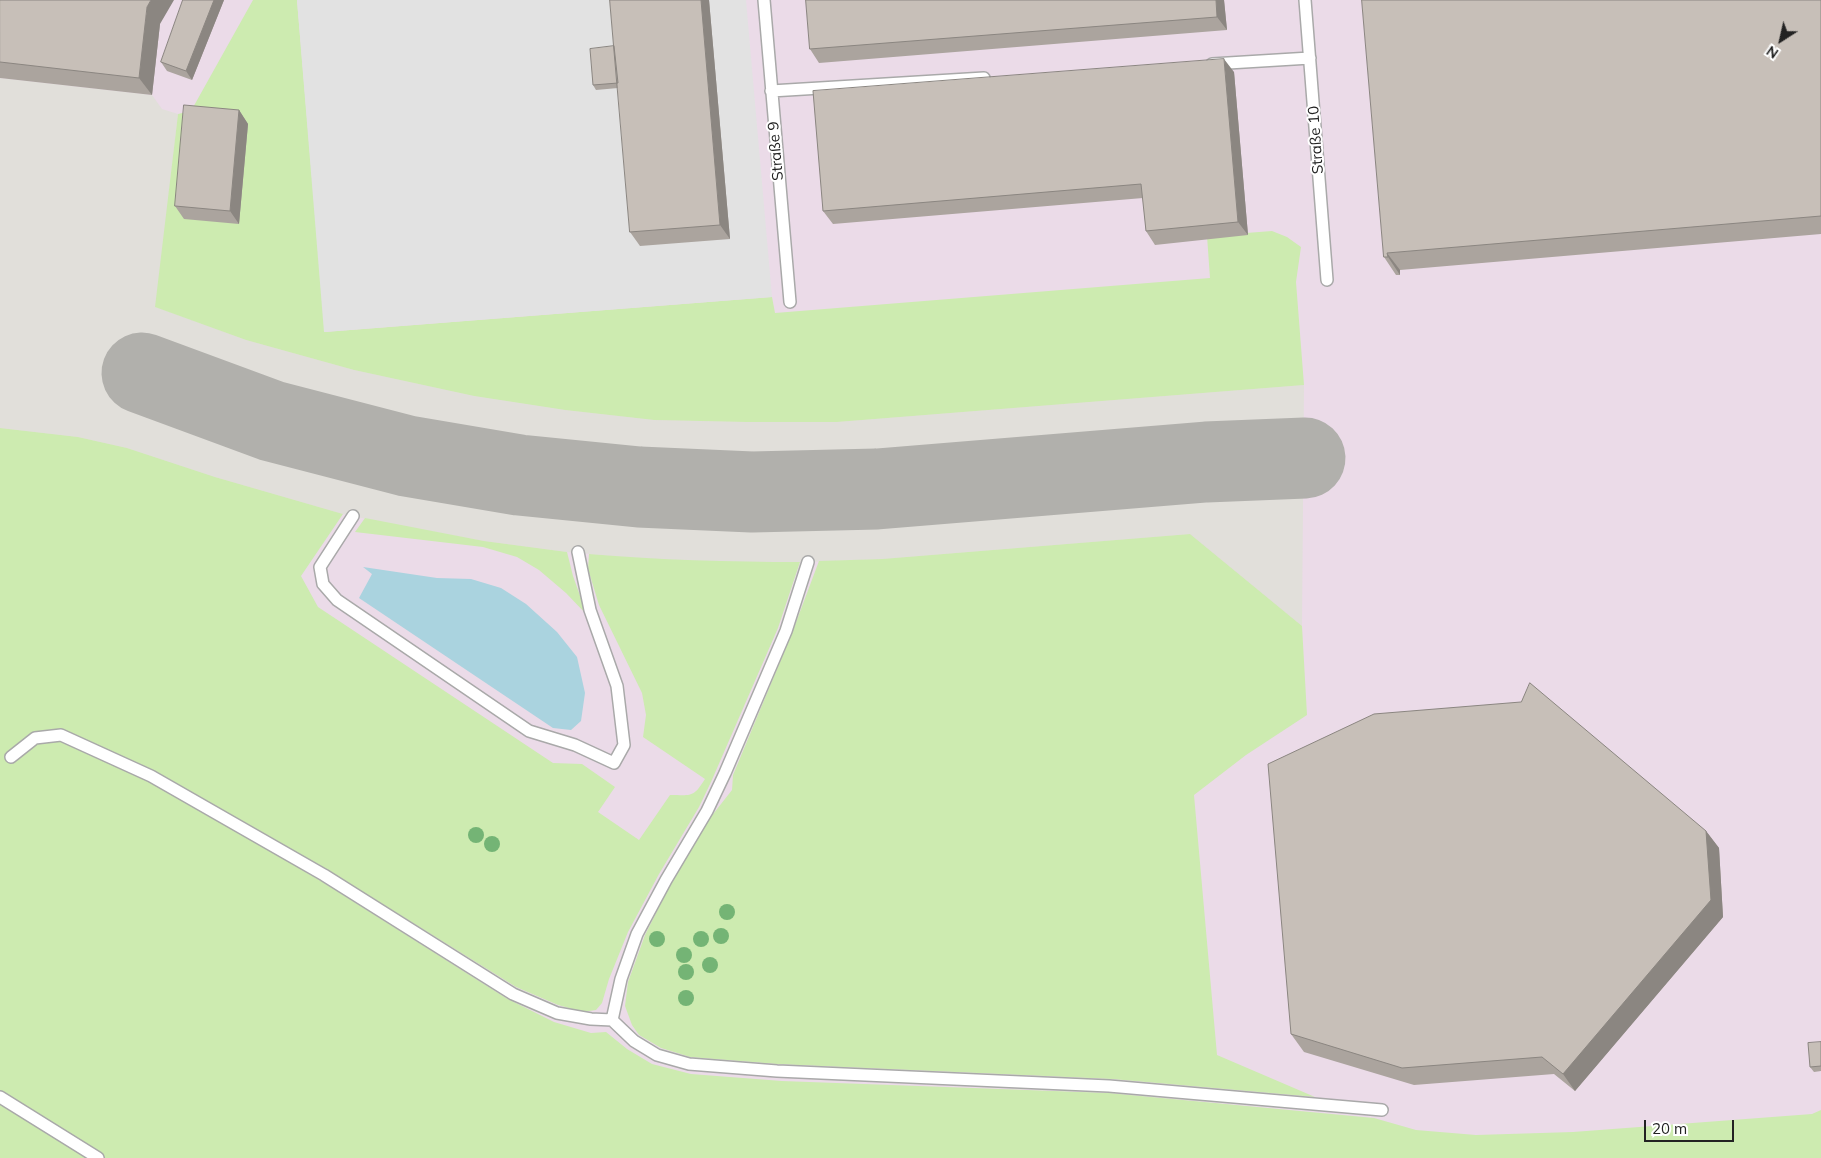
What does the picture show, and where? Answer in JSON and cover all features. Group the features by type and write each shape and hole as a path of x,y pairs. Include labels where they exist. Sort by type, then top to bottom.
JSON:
{"lane":[{"name":"Straße 9","path":"764,0 790,302"},
{"name":"Straße 10","path":"1306,0 1327,280"},
{"path":"1200,65 1310,58"},
{"path":"771,91 991,78"},
{"path":"352,516 320,567 323,584 337,600 529,731 575,745 614,763 624,745 617,686 590,610 578,552"},
{"path":"612,1020 621,979 637,934 706,811 725,773 786,631 808,562"},
{"path":"11,757 34,738 61,734 151,776 298,860 513,994 557,1013 591,1019 612,1020 634,1041 656,1055 689,1064 777,1071 1110,1086 1382,1110"},
{"path":"0,1097 85,1155 98,1158"}],"shaded area":[{"path":"0,0 1821,0 1821,1142 1627,1158 793,1158 0,751"},
{"path":"297,0 746,0 772,297 324,332"},
{"path":"0,78 152,95 162,109 178,114 156,307 246,340 354,370 474,396 565,410 654,420 746,422 837,422 1304,385 1302,626 1190,534 882,559 808,562 723,562 648,559 567,552 484,541 343,514 215,477 127,448 78,437 0,428"}],"green space":[{"path":"253,0 297,0 325,332 772,297 775,313 1210,278 1207,236 1272,231 1287,237 1301,247 1296,282 1304,385 837,422 654,420 565,410 474,396 354,370 246,340 155,307 178,114 191,111"},
{"path":"0,428 78,437 127,448 215,477 343,514 301,576 318,607 553,763 582,764 615,787 598,812 639,840 670,795 691,794 698,790 705,779 643,737 646,715 642,693 599,605 588,569 589,554 694,560 800,562 778,628 711,782 699,807 659,874 628,932 609,979 602,1003 596,1010 583,1012 558,1005 516,987 323,867 218,808 214,818 321,881 506,998 554,1022 591,1033 606,1032 627,1049 652,1064 691,1074 782,1081 1109,1093 1374,1118 1416,1130 1476,1135 1573,1132 1812,1114 1821,1110 1821,1158 0,1158"},
{"path":"365,518 484,541 567,552 573,576 587,615 566,593 539,570 517,557 483,547 355,532"},
{"path":"1190,534 1302,626 1307,715 1246,755 1194,795 1217,1055 1315,1097 1112,1079 777,1064 690,1057 661,1048 639,1035 632,1025 625,1006 628,982 645,935 671,883 710,818 732,790 733,775 792,633 819,561 882,559"}],"water":[{"path":"363,567 437,578 471,579 501,588 526,604 557,632 577,657 585,693 581,721 571,730 553,728 359,598 372,574"}],"building":[{"path":"0,0 151,0 147,7 139,78 0,62"},
{"path":"183,0 214,0 186,71 161,62"},
{"path":"610,0 701,0 720,225 630,232"},
{"path":"806,0 1216,0 1217,17 810,49"},
{"path":"1362,0 1821,0 1821,216 1387,253 1388,257 1384,257"},
{"path":"614,46 618,83 593,85 590,49"},
{"path":"1224,59 1238,222 1146,231 1141,184 823,211 813,91"},
{"path":"184,105 239,110 230,211 175,206"},
{"path":"1530,683 1706,831 1711,900 1563,1074 1542,1057 1402,1068 1291,1034 1268,764 1374,714 1521,702"},
{"path":"1821,1042 1821,1066 1810,1067 1808,1043"}],"taxiway":[{"path":"142,373 272,421 407,456 519,475 639,487 752,492 877,489 1206,462 1305,458"}]}
